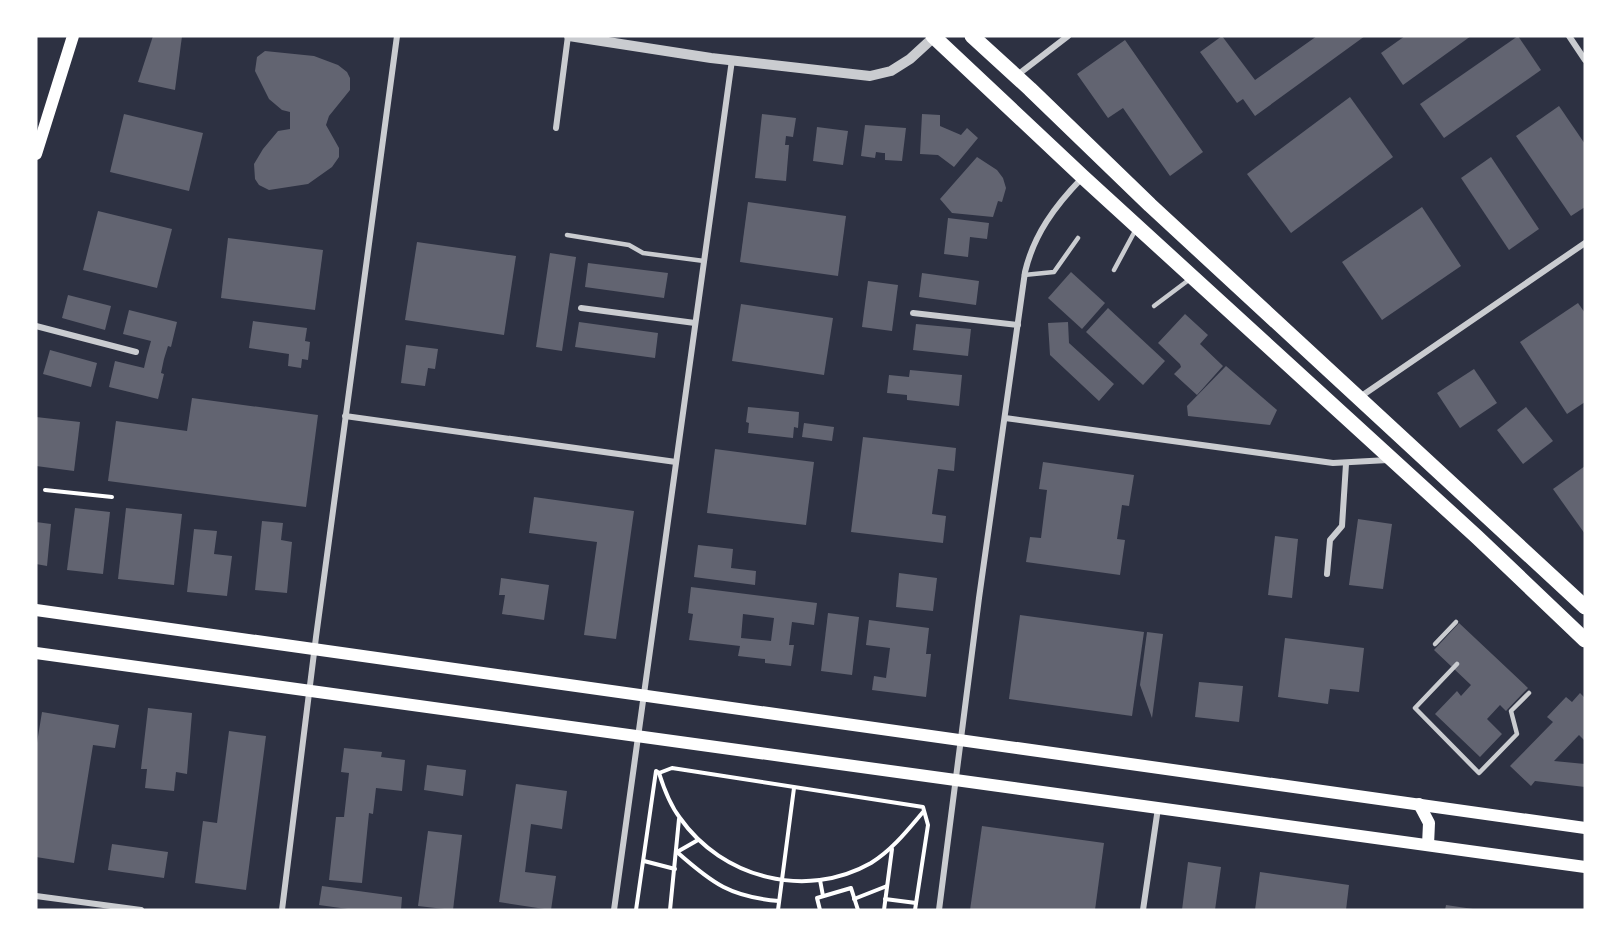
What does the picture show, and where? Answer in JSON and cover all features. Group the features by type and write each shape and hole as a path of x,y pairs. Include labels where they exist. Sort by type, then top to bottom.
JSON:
{"main road":[{"path":"36,154 73,36"},
{"path":"933,36 1585,640"},
{"path":"972,36 1150,205 1585,607"},
{"path":"974,74 994,80 1015,76"},
{"path":"36,610 1585,828"},
{"path":"36,653 1585,867"},
{"path":"1419,804 1429,823 1428,844"}],"street":[{"path":"282,910 345,416 397,36"},
{"path":"556,128 569,36 732,60 870,75 891,71 910,58 933,36"},
{"path":"1015,76 1068,36"},
{"path":"1569,36 1585,60"},
{"path":"614,910 732,60"},
{"path":"939,910 1024,274 1030,250 1040,231 1053,211 1083,177"},
{"path":"1359,398 1585,243"},
{"path":"581,308 695,324"},
{"path":"913,313 1018,325"},
{"path":"36,326 136,352"},
{"path":"345,416 676,462"},
{"path":"1005,418 1346,464 1392,460"},
{"path":"1327,573 1330,540 1342,526 1346,464"},
{"path":"1143,910 1158,808"},
{"path":"36,896 141,910"}],"lane":[{"path":"1114,270 1137,226"},
{"path":"567,235 629,245 643,253 704,261"},
{"path":"1024,274 1044,275 1054,272 1078,238"},
{"path":"1154,306 1193,277"},
{"path":"1435,644 1456,622"},
{"path":"1457,664 1415,708 1479,773 1517,734 1511,711 1529,693"}],"path":[{"path":"45,490 112,497"},
{"path":"650,767 657,772 679,818 698,840 723,860 752,873 782,881 820,880 870,863 892,848 924,812"},
{"path":"657,772 672,768 923,807 928,825 915,910"},
{"path":"636,910 657,772"},
{"path":"778,910 794,788"},
{"path":"670,910 679,818"},
{"path":"677,852 698,840"},
{"path":"884,910 892,848"},
{"path":"677,852 704,876 725,889 753,899 779,901"},
{"path":"644,861 675,869"},
{"path":"820,880 823,896"},
{"path":"854,899 887,886"},
{"path":"820,910 817,898 852,888 858,910"},
{"path":"885,899 916,903"}],"building":[{"path":"153,36 182,36 175,90 138,82"},
{"path":"1222,36 1255,80 1317,36 1365,36 1255,116 1243,99 1237,103 1200,52"},
{"path":"1405,36 1471,36 1403,85 1381,53"},
{"path":"1518,36 1541,70 1444,138 1420,104"},
{"path":"1125,40 1203,152 1170,176 1123,108 1108,118 1077,74"},
{"path":"265,51 314,56 338,65 347,72 350,78 350,90 329,116 326,125 339,148 339,157 332,167 308,184 269,190 259,185 255,179 254,164 263,149 278,131 290,129 290,112 282,110 269,99 255,71 257,57"},
{"path":"1350,97 1393,157 1291,233 1247,174"},
{"path":"1559,106 1585,144 1585,207 1571,216 1516,136"},
{"path":"124,114 203,133 189,191 110,172"},
{"path":"762,114 796,118 793,137 786,136 785,145 789,145 786,181 755,178"},
{"path":"922,114 940,115 940,126 961,135 967,128 978,138 954,167 938,155 920,154"},
{"path":"865,125 906,128 902,161 885,160 885,153 876,152 875,158 861,156"},
{"path":"817,127 848,131 843,165 813,161"},
{"path":"977,157 997,170 1006,188 1002,202 998,201 993,217 952,213 940,199"},
{"path":"1491,157 1539,229 1509,250 1461,178"},
{"path":"748,202 846,216 838,276 740,262"},
{"path":"1422,207 1461,266 1382,320 1342,262"},
{"path":"98,211 172,229 157,288 83,270"},
{"path":"948,218 989,223 987,239 970,237 968,257 944,254"},
{"path":"228,238 323,250 315,310 221,298"},
{"path":"417,242 516,256 504,335 405,320"},
{"path":"550,253 576,257 562,351 536,347"},
{"path":"588,263 668,273 664,298 585,287"},
{"path":"1071,272 1105,303 1082,329 1048,298"},
{"path":"922,273 979,281 976,305 919,297"},
{"path":"868,281 898,285 892,331 862,327"},
{"path":"68,295 111,306 105,330 62,318"},
{"path":"1578,303 1585,313 1585,402 1567,414 1520,342"},
{"path":"741,304 833,318 824,375 732,361"},
{"path":"1108,308 1165,361 1143,385 1086,332"},
{"path":"129,310 177,322 171,347 168,346 164,359 161,373 164,374 158,399 109,387 115,361 144,368 151,341 123,334"},
{"path":"1185,314 1208,335 1200,344 1223,366 1197,395 1174,374 1181,367 1180,364 1158,343"},
{"path":"253,321 307,328 305,341 310,342 308,360 302,359 301,368 288,366 289,354 249,348"},
{"path":"579,322 658,333 655,358 575,347"},
{"path":"1068,322 1069,343 1114,384 1099,401 1050,355 1048,323"},
{"path":"916,324 971,329 968,356 913,350"},
{"path":"406,345 438,349 435,369 428,368 425,386 401,383"},
{"path":"50,350 97,363 91,387 43,374"},
{"path":"1226,366 1277,410 1270,425 1188,416 1187,406"},
{"path":"1474,369 1497,403 1460,428 1437,393"},
{"path":"910,370 962,375 959,406 907,400 907,395 887,393 889,375 909,377"},
{"path":"192,398 318,415 306,507 108,481 116,421 187,431"},
{"path":"748,407 799,412 798,428 794,427 793,438 748,433 749,423 746,422"},
{"path":"1526,407 1553,441 1523,464 1497,430"},
{"path":"36,417 80,422 74,471 36,466"},
{"path":"804,423 834,427 832,441 802,437"},
{"path":"863,437 956,448 954,471 938,469 932,514 946,516 943,543 851,532"},
{"path":"715,449 814,462 806,525 707,513"},
{"path":"1043,462 1134,475 1129,506 1122,505 1117,539 1125,540 1120,575 1026,562 1030,537 1041,538 1047,490 1039,489"},
{"path":"1585,466 1585,534 1553,489"},
{"path":"534,497 634,511 616,639 584,635 597,542 529,533"},
{"path":"75,508 110,512 103,574 67,570"},
{"path":"126,508 182,514 174,585 118,579"},
{"path":"1358,519 1392,524 1383,589 1349,585"},
{"path":"262,521 283,523 281,540 292,542 287,593 255,590"},
{"path":"36,522 51,524 47,566 36,564"},
{"path":"194,529 217,531 214,554 232,556 227,596 187,592"},
{"path":"1275,536 1298,539 1292,598 1268,595"},
{"path":"698,545 733,549 731,568 756,571 755,585 694,577"},
{"path":"899,573 937,578 933,611 896,607"},
{"path":"501,578 549,585 544,620 502,614 505,595 499,595"},
{"path":"691,587 817,603 814,625 792,622 789,645 794,645 791,666 765,663 765,659 738,656 740,646 689,640 693,614 688,613","holes":["743,614 774,618 771,641 741,638"]},
{"path":"828,613 859,617 852,675 821,671"},
{"path":"1020,615 1144,632 1132,716 1009,699"},
{"path":"869,620 929,628 926,654 931,654 926,697 872,690 874,676 886,678 890,648 866,645"},
{"path":"1459,623 1528,688 1506,711 1500,705 1487,719 1502,734 1480,757 1435,714 1457,691 1461,696 1471,685 1434,650"},
{"path":"1147,632 1163,634 1152,718 1140,685"},
{"path":"1285,638 1364,648 1359,692 1330,689 1328,704 1278,697"},
{"path":"1199,682 1243,686 1239,722 1195,717"},
{"path":"1580,693 1585,698 1585,741 1579,735 1554,761 1585,764 1585,787 1535,781 1531,786 1510,766 1553,722 1547,717 1566,697 1572,702"},
{"path":"148,708 192,713 187,774 176,772 174,791 145,788 147,769 141,769"},
{"path":"42,712 119,725 115,748 93,745 74,863 36,857 36,749"},
{"path":"229,731 266,736 246,890 195,883 203,821 217,823"},
{"path":"344,748 382,752 381,757 405,760 402,791 376,788 373,814 369,813 362,883 329,880 336,817 344,817 349,773 341,772"},
{"path":"427,765 466,770 463,796 424,790"},
{"path":"516,784 567,791 562,829 531,824 525,872 556,876 551,910 499,902"},
{"path":"982,826 1104,843 1095,910 970,910"},
{"path":"428,831 462,835 453,910 418,906"},
{"path":"112,844 168,852 164,878 108,870"},
{"path":"1188,862 1221,867 1215,910 1182,910"},
{"path":"1260,872 1349,885 1346,910 1255,910"},
{"path":"322,886 402,897 401,910 355,910 319,905"},
{"path":"1446,905 1473,909 1445,910"}]}
